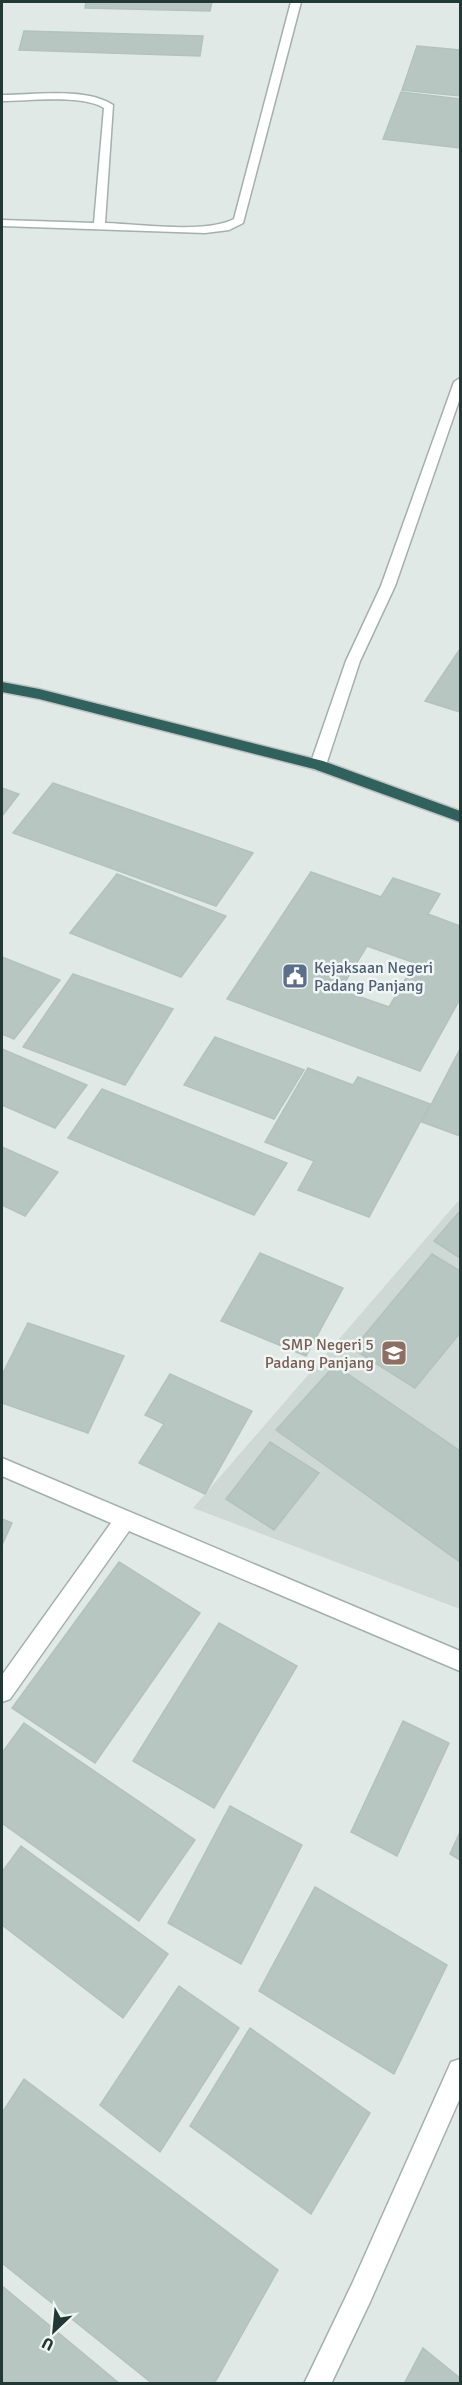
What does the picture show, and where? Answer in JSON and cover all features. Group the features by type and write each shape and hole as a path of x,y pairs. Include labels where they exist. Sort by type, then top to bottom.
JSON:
{"highway":[{"path":"2,687 318,765 460,817"}],"street":[{"path":"2,223 206,230 225,228 239,221 296,2"},
{"path":"2,98 90,99 106,103 109,107 99,226"},
{"path":"318,765 353,661 388,586 460,382"},
{"path":"2,1467 460,1661"},
{"path":"2,1692 124,1520"},
{"path":"317,2384 361,2293 460,2071"}],"shaded area":[{"name":"SMP Negeri 5 Padang Panjang","path":"460,1199 460,1609 193,1508"}],"building":[{"path":"86,2 212,2 210,11 85,8"},
{"path":"24,31 203,36 200,56 19,50"},
{"path":"417,46 460,50 460,96 402,90"},
{"path":"401,92 460,99 460,148 383,139"},
{"path":"460,649 460,712 425,701"},
{"path":"53,783 253,853 216,906 13,833"},
{"path":"2,788 19,794 2,816"},
{"name":"Kejaksaan Negeri Padang Panjang","path":"311,872 381,897 393,878 440,894 428,914 460,926 460,999 420,1071 227,999","holes":["367,946 415,963 389,1007 340,990"]},
{"path":"117,874 226,916 181,977 70,933"},
{"path":"2,957 60,980 14,1039 2,1034"},
{"path":"73,974 173,1009 125,1085 23,1047"},
{"path":"215,1037 304,1070 274,1119 184,1085"},
{"path":"2,1049 87,1085 55,1128 2,1105"},
{"path":"460,1049 460,1136 422,1122"},
{"path":"308,1068 353,1085 358,1077 430,1104 369,1217 298,1190 314,1161 265,1142"},
{"path":"102,1089 287,1163 254,1215 68,1138"},
{"path":"2,1147 58,1172 25,1216 2,1205"},
{"path":"460,1211 460,1258 434,1241"},
{"path":"260,1253 343,1288 306,1356 221,1321"},
{"path":"432,1254 460,1271 460,1333 415,1388 353,1349"},
{"path":"28,1323 124,1356 88,1433 2,1403 2,1375"},
{"path":"335,1365 460,1451 460,1562 276,1430"},
{"path":"170,1374 252,1411 205,1494 139,1463 164,1424 145,1415"},
{"path":"270,1442 319,1473 274,1530 226,1499"},
{"path":"2,1519 12,1523 2,1545"},
{"path":"119,1562 200,1613 95,1763 12,1708"},
{"path":"219,1623 297,1666 214,1808 133,1761"},
{"path":"403,1721 449,1743 397,1856 351,1832"},
{"path":"24,1723 195,1840 139,1921 2,1823 2,1753"},
{"path":"230,1806 302,1845 241,1964 168,1923"},
{"path":"460,1832 460,1860 450,1854"},
{"path":"21,1846 168,1954 123,2018 2,1925 2,1872"},
{"path":"315,1887 447,1965 394,2074 259,1991"},
{"path":"179,1986 239,2028 160,2152 100,2105"},
{"path":"250,2028 370,2113 311,2214 190,2126"},
{"path":"24,2079 278,2270 214,2384 153,2384 2,2263 2,2113"},
{"path":"2,2286 120,2384 2,2384"},
{"path":"423,2348 460,2378 460,2384 404,2384"}],"place":[{"name":"Kejaksaan Negeri Padang Panjang","path":"295,976"},
{"name":"SMP Negeri 5 Padang Panjang","path":"394,1353"}]}
